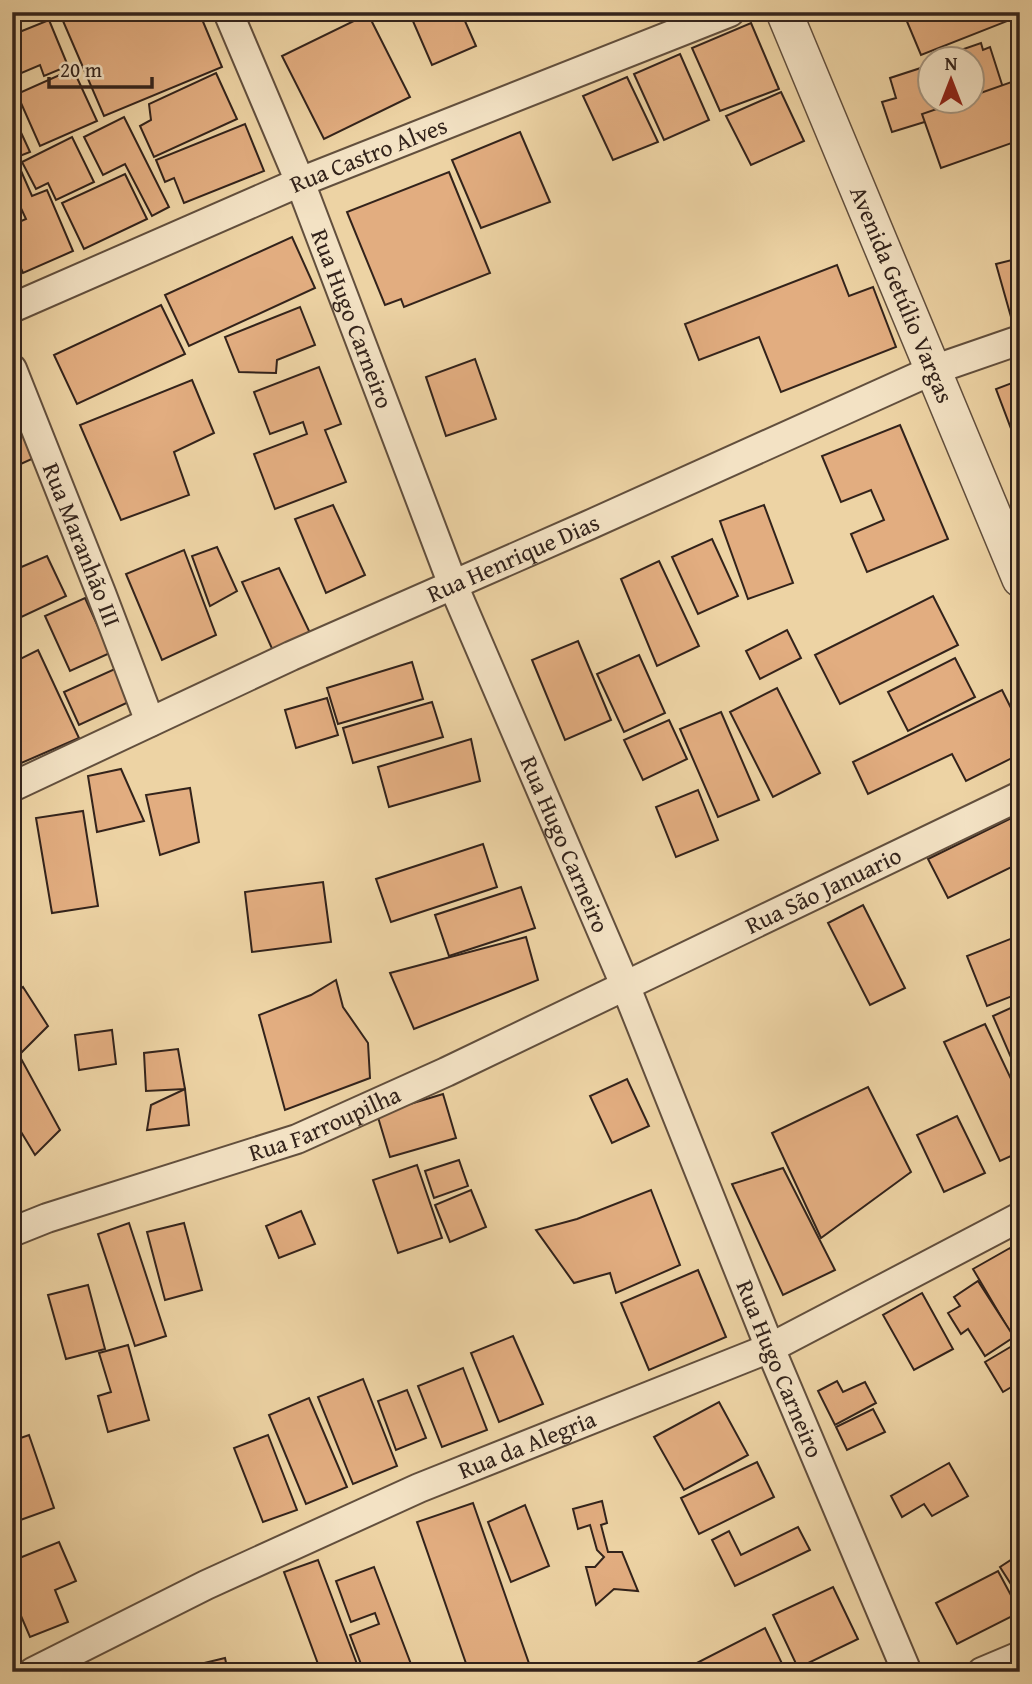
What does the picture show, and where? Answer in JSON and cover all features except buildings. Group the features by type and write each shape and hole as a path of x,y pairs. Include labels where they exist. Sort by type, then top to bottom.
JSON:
{"street":[{"name":"Rua Hugo Carneiro","path":"228,12 300,182 453,585 625,985 770,1348 907,1672"},
{"name":"Rua Castro Alves","path":"12,308 300,182 730,12"},
{"name":"Avenida Getúlio Vargas","path":"784,12 1020,579"},
{"name":"Rua Henrique Dias","path":"12,788 291,656 933,369 1020,340"},
{"name":"Rua Maranhão III","path":"12,369 150,722"},
{"name":"Rua São Januario","path":"625,985 1020,796"},
{"name":"Rua Farroupilha","path":"12,1232 47,1218 297,1139 446,1072 625,985"},
{"name":"Rua da Alegria","path":"33,1672 206,1585 419,1488 770,1348 1020,1217"},
{"path":"982,1672 1020,1656"}]}
